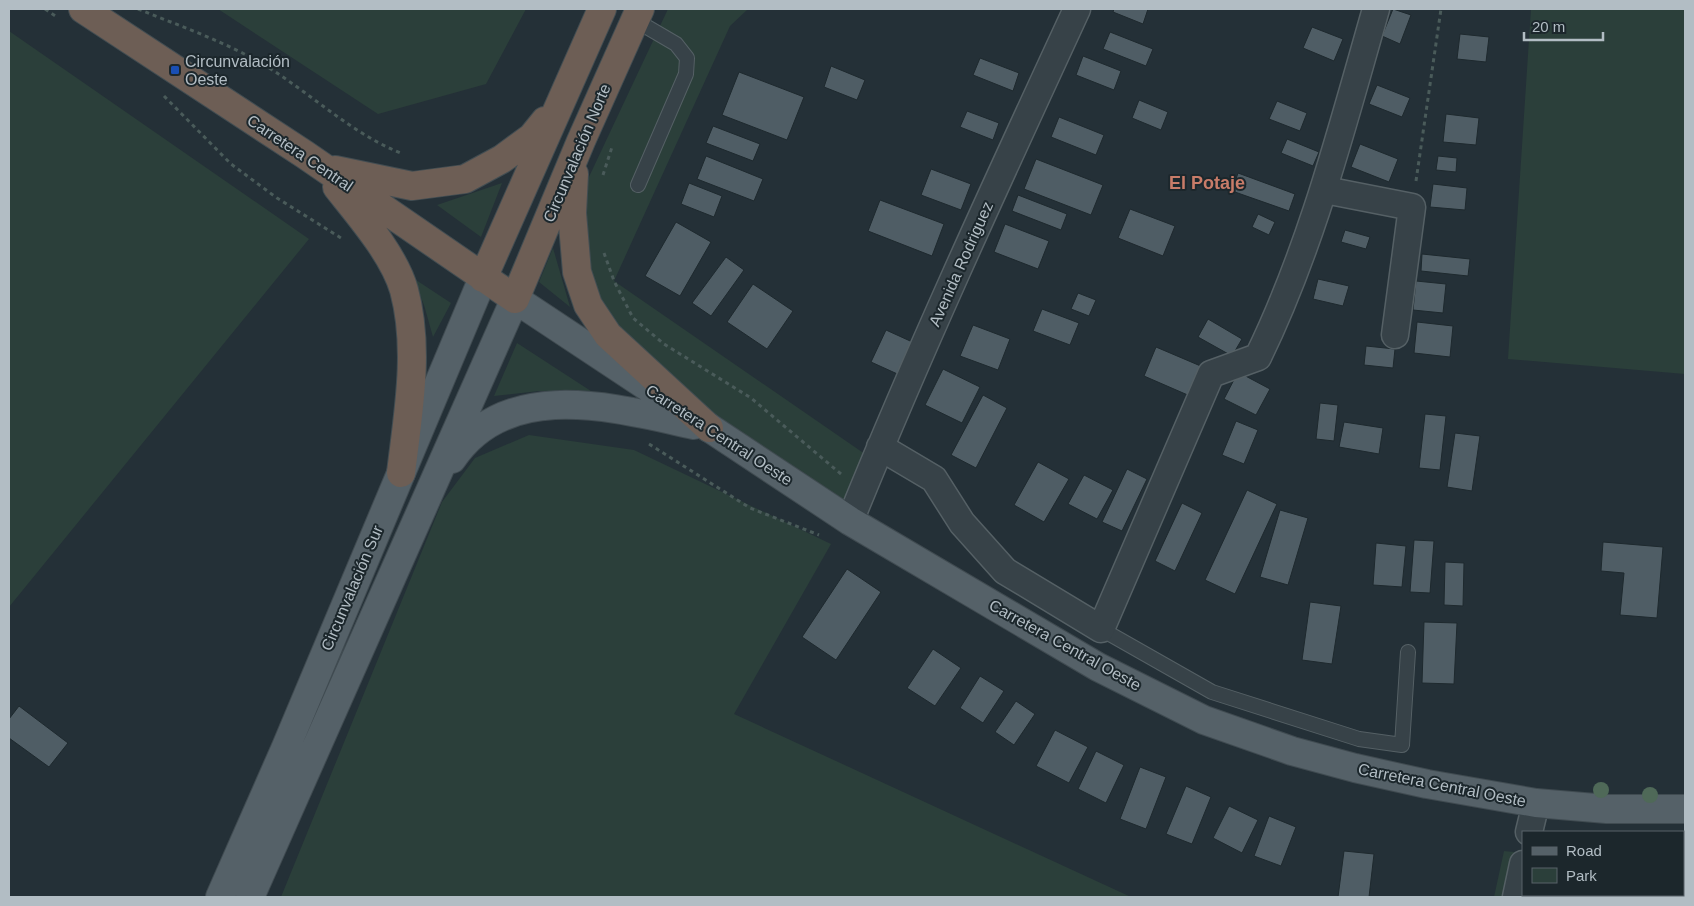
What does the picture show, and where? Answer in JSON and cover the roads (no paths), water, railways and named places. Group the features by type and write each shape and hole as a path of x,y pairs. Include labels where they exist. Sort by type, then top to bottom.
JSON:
{"highway":[{"path":"484,278 557,106 602,9"},
{"name":"Carretera Central","path":"71,14 321,166 515,299"},
{"name":"Circunvalación Norte","path":"515,299 581,141 638,14"},
{"path":"321,166 412,186 465,179 502,158 532,137 557,106"},
{"path":"581,141 573,179 572,213 577,272 588,305 608,335 708,428"},
{"path":"321,166 381,243 404,289 410,333 410,397 400,473"}],"main road":[{"name":"Circunvalación Sur","path":"220,897 286,747 400,473 484,278"},
{"name":"Circunvalación Sur","path":"250,897 515,299"},
{"name":"Carretera Central Oeste","path":"515,299 850,521 1098,667 1204,720 1292,751 1355,768 1536,803 1607,809 1685,809"},
{"path":"426,498 457,452 482,426 514,413 555,403 608,407 708,428"}],"street":[{"name":"Avenida Rodriguez","path":"850,521 880,447 1077,9"},
{"path":"880,447 934,479 962,523 1005,571 1101,629 1211,374 1258,357 1281,310 1325,190 1376,9"},
{"path":"1325,190 1412,207 1395,335"},
{"path":"1530,831 1536,803"},
{"path":"1516,897 1522,869"}],"lane":[{"path":"638,14 676,44 687,58 686,74 638,186"},
{"path":"1101,629 1212,692 1359,738 1402,745 1408,652"}],"place":[{"name":"Circunvalación Oeste","path":"175,70"}],"district":[{"name":"El Potaje","path":"1207,183"}]}
